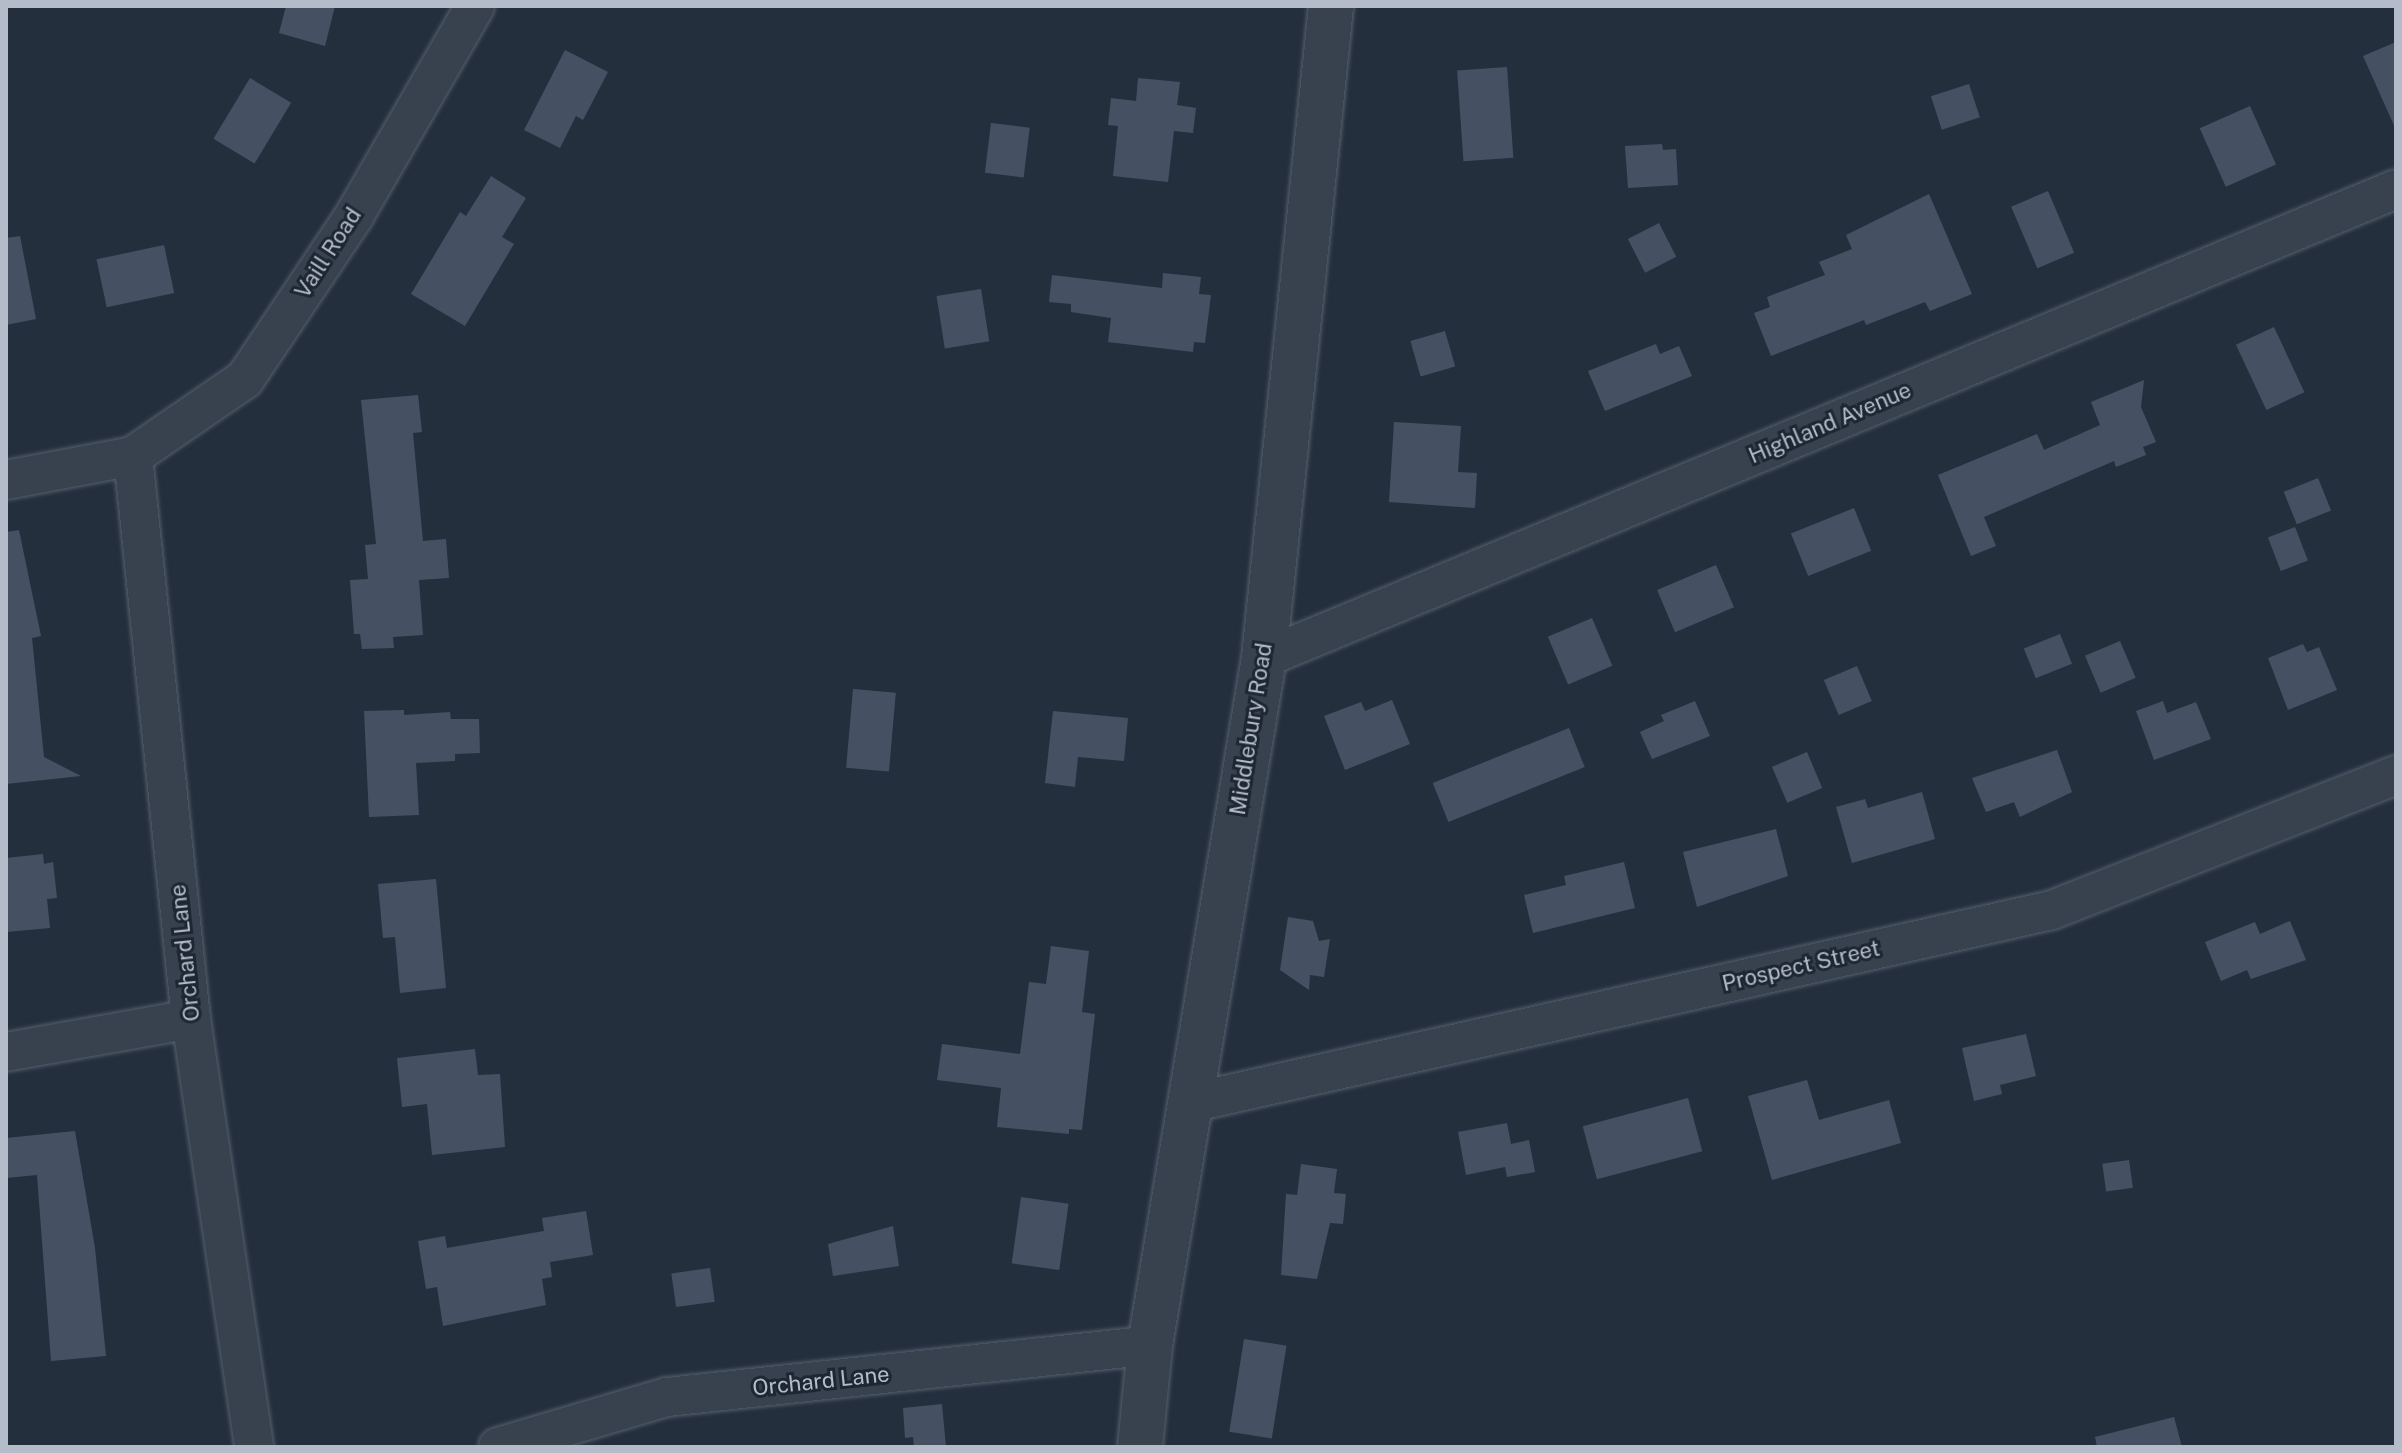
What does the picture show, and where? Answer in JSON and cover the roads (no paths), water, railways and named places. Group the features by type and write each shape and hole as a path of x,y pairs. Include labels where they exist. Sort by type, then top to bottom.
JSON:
{"street":[{"name":"Vaill Road","path":"133,456 245,379 354,216 475,6"},
{"name":"Middlebury Road","path":"1140,1447 1150,1345 1264,658 1331,6"},
{"name":"Highland Avenue","path":"1264,658 2396,189"},
{"path":"6,480 133,456"},
{"name":"Orchard Lane","path":"133,456 191,1019 254,1447"},
{"name":"Prospect Street","path":"1190,1103 2052,910 2396,775"},
{"path":"6,1052 191,1019"},
{"name":"Orchard Lane","path":"498,1447 667,1397 1150,1345"}]}
